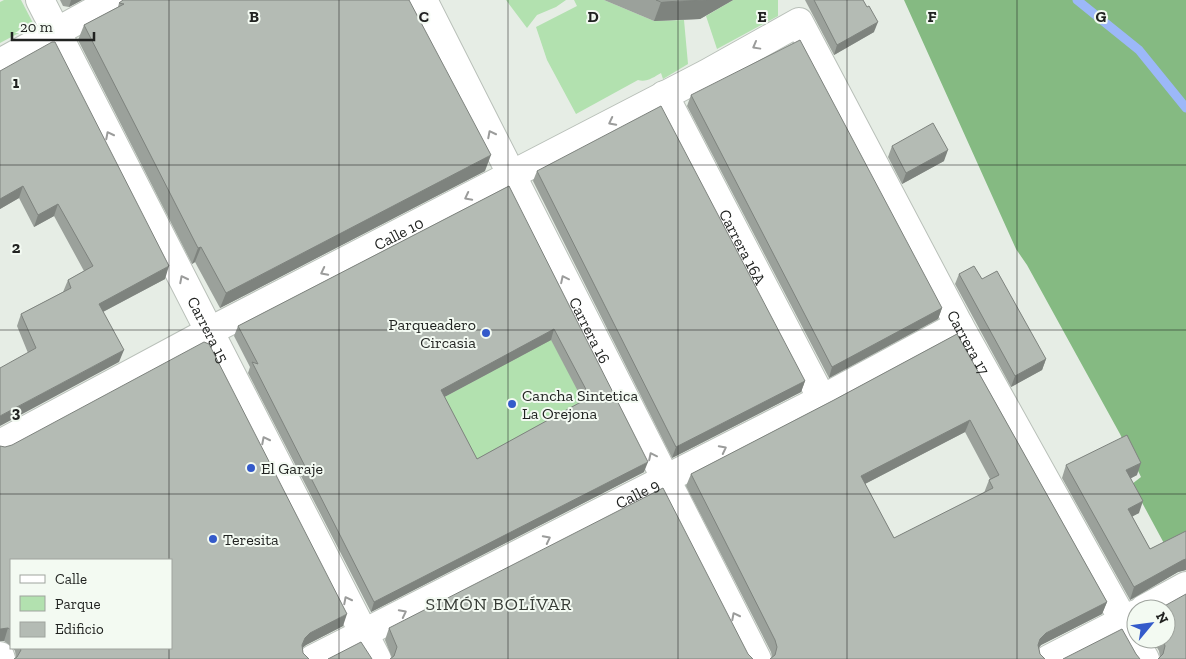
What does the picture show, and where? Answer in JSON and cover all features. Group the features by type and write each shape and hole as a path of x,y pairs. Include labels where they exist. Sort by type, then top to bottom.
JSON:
{"street":[{"name":"Carrera 15","path":"40,0 377,659"},
{"path":"0,63 114,0"},
{"name":"Carrera 16","path":"423,0 664,479 757,659"},
{"name":"Calle 10","path":"0,444 210,331 706,74 798,22"},
{"name":"Carrera 17","path":"798,22 959,325 1126,599"},
{"name":"Carrera 16A","path":"664,95 822,399"},
{"name":"Calle 9","path":"312,659 822,399 959,325"},
{"path":"1162,599 1186,586"},
{"path":"1049,659 1126,619"}],"green space":[{"path":"4,0 21,0 34,25 0,43 0,2"},
{"path":"506,0 566,0 556,7 537,15 527,28"},
{"path":"574,0 604,0 654,21 684,20 688,64 663,79 661,73 647,80 638,80 576,114 547,60 536,27 577,6"},
{"path":"733,0 778,0 778,16 717,49 706,16"},
{"path":"904,0 1186,0 1186,537 1166,547 1132,484 1141,477 1120,434 1027,265 1016,249"},
{"name":"Cancha Sintetica La Orejona","path":"551,339 587,407 473,470 437,401"}],"building":[{"path":"123,0 409,0 491,155 226,293 201,247 198,248 84,25 124,4 119,3"},
{"path":"656,0 707,0 661,2"},
{"path":"814,0 863,0 867,7 869,6 878,22 837,45"},
{"path":"800,40 942,308 832,367 691,95"},
{"path":"55,42 169,266 99,304 124,350 0,416 0,368 36,348 21,314 71,288 68,280 93,266 58,204 38,215 23,186 0,199 0,71"},
{"path":"661,106 805,381 676,447 537,171"},
{"path":"933,123 948,150 906,173 892,146"},
{"path":"509,186 648,462 374,602 252,362 258,364 238,326","holes":["554,329 590,397 477,459 441,390"]},
{"path":"974,266 982,279 997,271 1046,359 1015,376 959,274"},
{"path":"957,334 1107,602 1046,633 1040,639 1038,645 1040,654 1045,659 770,659 775,655 777,647 775,640 691,474","holes":["970,420 999,475 989,480 993,488 894,538 861,476"]},
{"path":"204,342 209,344 347,614 310,633 305,638 302,645 303,653 309,659 14,659 20,649 172,649 172,559 10,559 10,629 0,629 0,446 12,445"},
{"path":"1127,435 1141,463 1126,470 1143,501 1128,509 1150,549 1186,531 1186,559 1134,587 1066,465"},
{"path":"663,488 748,654 753,659 390,659 394,656 397,647 389,628"},
{"path":"1186,594 1186,659 1158,659 1163,654 1164,649 1176,649 1176,600"},
{"path":"1122,629 1126,636 1126,649 1133,649 1140,659 1063,659"},
{"path":"361,642 372,659 328,659"}],"waterway":[{"path":"1077,0 1139,50 1186,108"}],"place":[{"name":"Parqueadero Circasia","path":"486,333"},
{"name":"Cancha Sintetica La Orejona","path":"512,404"},
{"name":"El Garaje","path":"251,468"},
{"name":"Teresita","path":"213,539"}],"district":[{"name":"SIMÓN BOLÍVAR","path":"499,604"}]}
